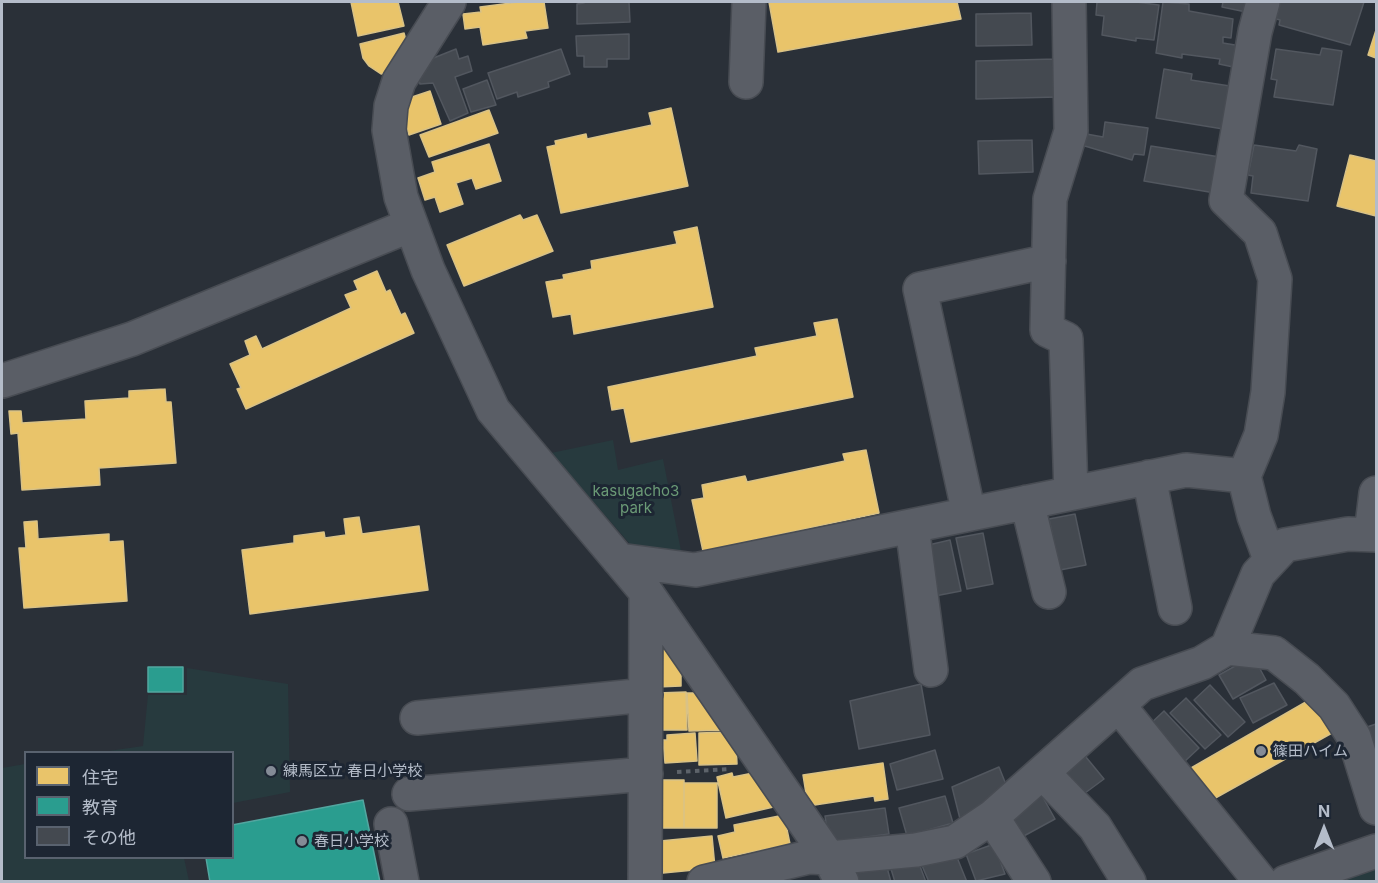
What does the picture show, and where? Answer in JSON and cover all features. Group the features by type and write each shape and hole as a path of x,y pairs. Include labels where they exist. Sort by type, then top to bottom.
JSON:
{"street":[{"path":"746,82 749,2"},
{"path":"1069,2 1071,131 1050,199 1047,330 1066,339 1071,493"},
{"path":"1263,2 1255,32 1226,200 1260,232 1275,279 1268,392 1261,435 1244,476 1254,516 1270,559"},
{"path":"455,3 399,81 392,106 389,130 402,197 428,270 493,410 646,592 835,870"},
{"path":"2,381 132,339 411,225"},
{"path":"969,514 920,289 1049,261"},
{"path":"619,560 695,570 1186,470 1244,476"},
{"path":"1149,477 1175,608"},
{"path":"704,882 809,857 835,870 916,849 956,842 992,817 1142,684 1202,663 1227,648 1258,574 1285,545 1348,534 1374,534 1377,493"},
{"path":"1027,502 1049,592"},
{"path":"912,526 931,670"},
{"path":"645,882 646,592"},
{"path":"1227,648 1274,653 1307,679 1334,706 1354,737 1377,808"},
{"path":"417,718 646,694"},
{"path":"1119,706 1261,882"},
{"path":"1043,773 1095,827 1129,882"},
{"path":"409,794 646,774"},
{"path":"992,817 1035,882"},
{"path":"391,824 402,882"},
{"path":"1286,882 1377,851"}],"path":[{"path":"646,774 766,766"}],"green space":[{"name":"kasugacho3 park","path":"613,440 618,470 663,459 682,556 636,551 551,453"},
{"path":"187,668 288,684 290,792 234,803 234,751 109,751 143,746 148,695 187,695"},
{"path":"24,764 24,859 184,859 189,881 2,881 2,768"},
{"path":"1376,867 1376,881 1333,881"}],"building: 住宅":[{"path":"351,2 398,2 404,26 358,36"},
{"path":"519,2 544,2 548,28 525,31 527,38 483,45 480,27 465,29 463,14 481,12 480,7"},
{"path":"769,2 957,2 961,19 778,52"},
{"path":"1376,30 1376,58 1368,55"},
{"path":"404,33 409,51 396,71 381,74 369,66 363,58 360,44"},
{"path":"430,91 441,124 409,135 401,113 409,98"},
{"path":"671,108 688,186 561,213 547,147 556,145 555,141 586,134 587,139 652,125 649,113"},
{"path":"489,110 498,133 429,157 420,135"},
{"path":"489,144 501,181 476,189 472,178 456,183 463,204 440,212 435,197 425,200 418,178 435,172 432,162"},
{"path":"1350,155 1376,161 1376,216 1337,206"},
{"path":"520,215 523,220 537,215 553,251 464,286 447,245"},
{"path":"697,227 713,307 574,334 571,314 553,317 546,282 564,279 563,275 592,269 591,261 677,244 674,232"},
{"path":"377,271 386,292 390,290 401,315 405,313 414,333 246,409 237,389 241,388 230,364 250,355 245,341 256,336 262,349 351,308 345,295 358,290 354,281"},
{"path":"837,319 853,397 631,442 624,408 612,410 608,387 757,356 755,348 817,336 814,323"},
{"path":"165,389 166,402 171,402 176,463 99,468 100,485 22,490 18,433 11,434 9,411 21,411 22,423 86,419 85,401 129,398 129,391"},
{"path":"866,450 879,513 703,551 692,500 704,498 702,485 745,476 747,482 845,461 843,454"},
{"path":"359,517 362,534 419,526 428,590 250,614 242,550 294,543 294,536 324,532 325,538 346,535 344,519"},
{"path":"37,521 38,539 109,534 109,542 123,541 127,601 24,608 19,548 26,548 24,522"},
{"path":"656,639 681,654 681,686 657,687"},
{"path":"686,692 687,730 658,730 657,693"},
{"path":"687,693 704,693 730,730 689,731"},
{"name":"篠田ハイム","path":"1311,699 1332,733 1210,801 1191,768"},
{"path":"730,732 736,743 737,764 699,765 699,733"},
{"path":"695,733 697,761 665,763 663,740 667,740 667,735"},
{"path":"883,763 888,799 875,801 874,796 808,806 803,775"},
{"path":"758,772 782,805 726,818 717,777 732,773 733,777"},
{"path":"657,780 684,780 684,828 657,828"},
{"path":"684,783 717,783 717,828 684,828"},
{"path":"784,815 790,844 723,858 718,836 735,832 734,825"},
{"path":"712,836 715,868 663,873 660,841"}],"building: 教育":[{"path":"148,667 183,667 183,692 148,692"},
{"name":"春日小学校","path":"363,800 380,882 210,882 206,859 234,859 234,825"}],"building: その他":[{"path":"629,2 630,22 577,24 577,4"},
{"path":"1097,2 1136,2 1159,5 1154,40 1136,38 1136,41 1102,35 1104,16 1096,15"},
{"path":"1163,2 1189,4 1189,11 1233,19 1231,38 1223,37 1223,43 1241,46 1238,68 1219,64 1220,59 1182,54 1182,58 1156,53"},
{"path":"1223,2 1248,2 1246,12 1222,7"},
{"path":"1271,2 1364,2 1350,45 1279,25 1280,20 1266,16"},
{"path":"1031,13 1032,45 976,46 976,14"},
{"path":"629,34 629,59 607,59 607,67 584,67 584,56 577,56 576,36"},
{"path":"1322,48 1342,51 1333,105 1274,97 1277,80 1271,79 1276,49 1320,55"},
{"path":"456,49 459,59 468,56 472,71 455,77 468,113 450,121 433,83 420,84 418,77 426,61"},
{"path":"561,49 570,74 548,82 549,87 518,97 517,92 497,99 488,73"},
{"path":"1056,59 1058,97 976,99 976,61"},
{"path":"1164,69 1192,74 1191,80 1230,86 1223,129 1156,118"},
{"path":"487,80 496,105 471,112 463,89"},
{"path":"1105,122 1148,128 1144,155 1134,154 1132,160 1078,144 1081,133 1103,137"},
{"path":"1032,140 1033,172 979,174 978,141"},
{"path":"1254,145 1296,151 1299,145 1317,149 1308,201 1251,193 1253,176 1248,175"},
{"path":"1151,146 1220,157 1215,193 1144,181"},
{"path":"1075,514 1086,565 1060,570 1049,519"},
{"path":"983,533 993,584 967,589 956,538"},
{"path":"950,540 961,591 935,596 924,546"},
{"path":"1253,656 1266,680 1233,699 1219,675"},
{"path":"1274,683 1287,705 1253,723 1240,698"},
{"path":"921,684 930,735 859,749 850,701"},
{"path":"1210,685 1245,722 1228,737 1194,700"},
{"path":"1186,698 1221,735 1205,749 1170,713"},
{"path":"1164,711 1199,748 1183,763 1148,726"},
{"path":"1376,724 1376,768 1364,728"},
{"path":"935,750 943,779 897,790 890,764"},
{"path":"1081,751 1104,779 1081,796 1058,771"},
{"path":"999,767 1007,787 961,823 952,787"},
{"path":"1040,792 1055,819 1022,837 1008,814"},
{"path":"945,796 953,823 907,836 899,808"},
{"path":"885,808 889,834 829,842 825,816"},
{"path":"994,844 1005,874 976,881 966,854"},
{"path":"954,850 967,882 929,882 920,861"},
{"path":"918,861 926,882 895,882 891,869"},
{"path":"886,864 891,882 855,882 850,869"}],"place":[{"name":"篠田ハイム","path":"1261,751"},
{"name":"練馬区立 春日小学校","path":"271,771"},
{"name":"春日小学校","path":"302,841"}]}
